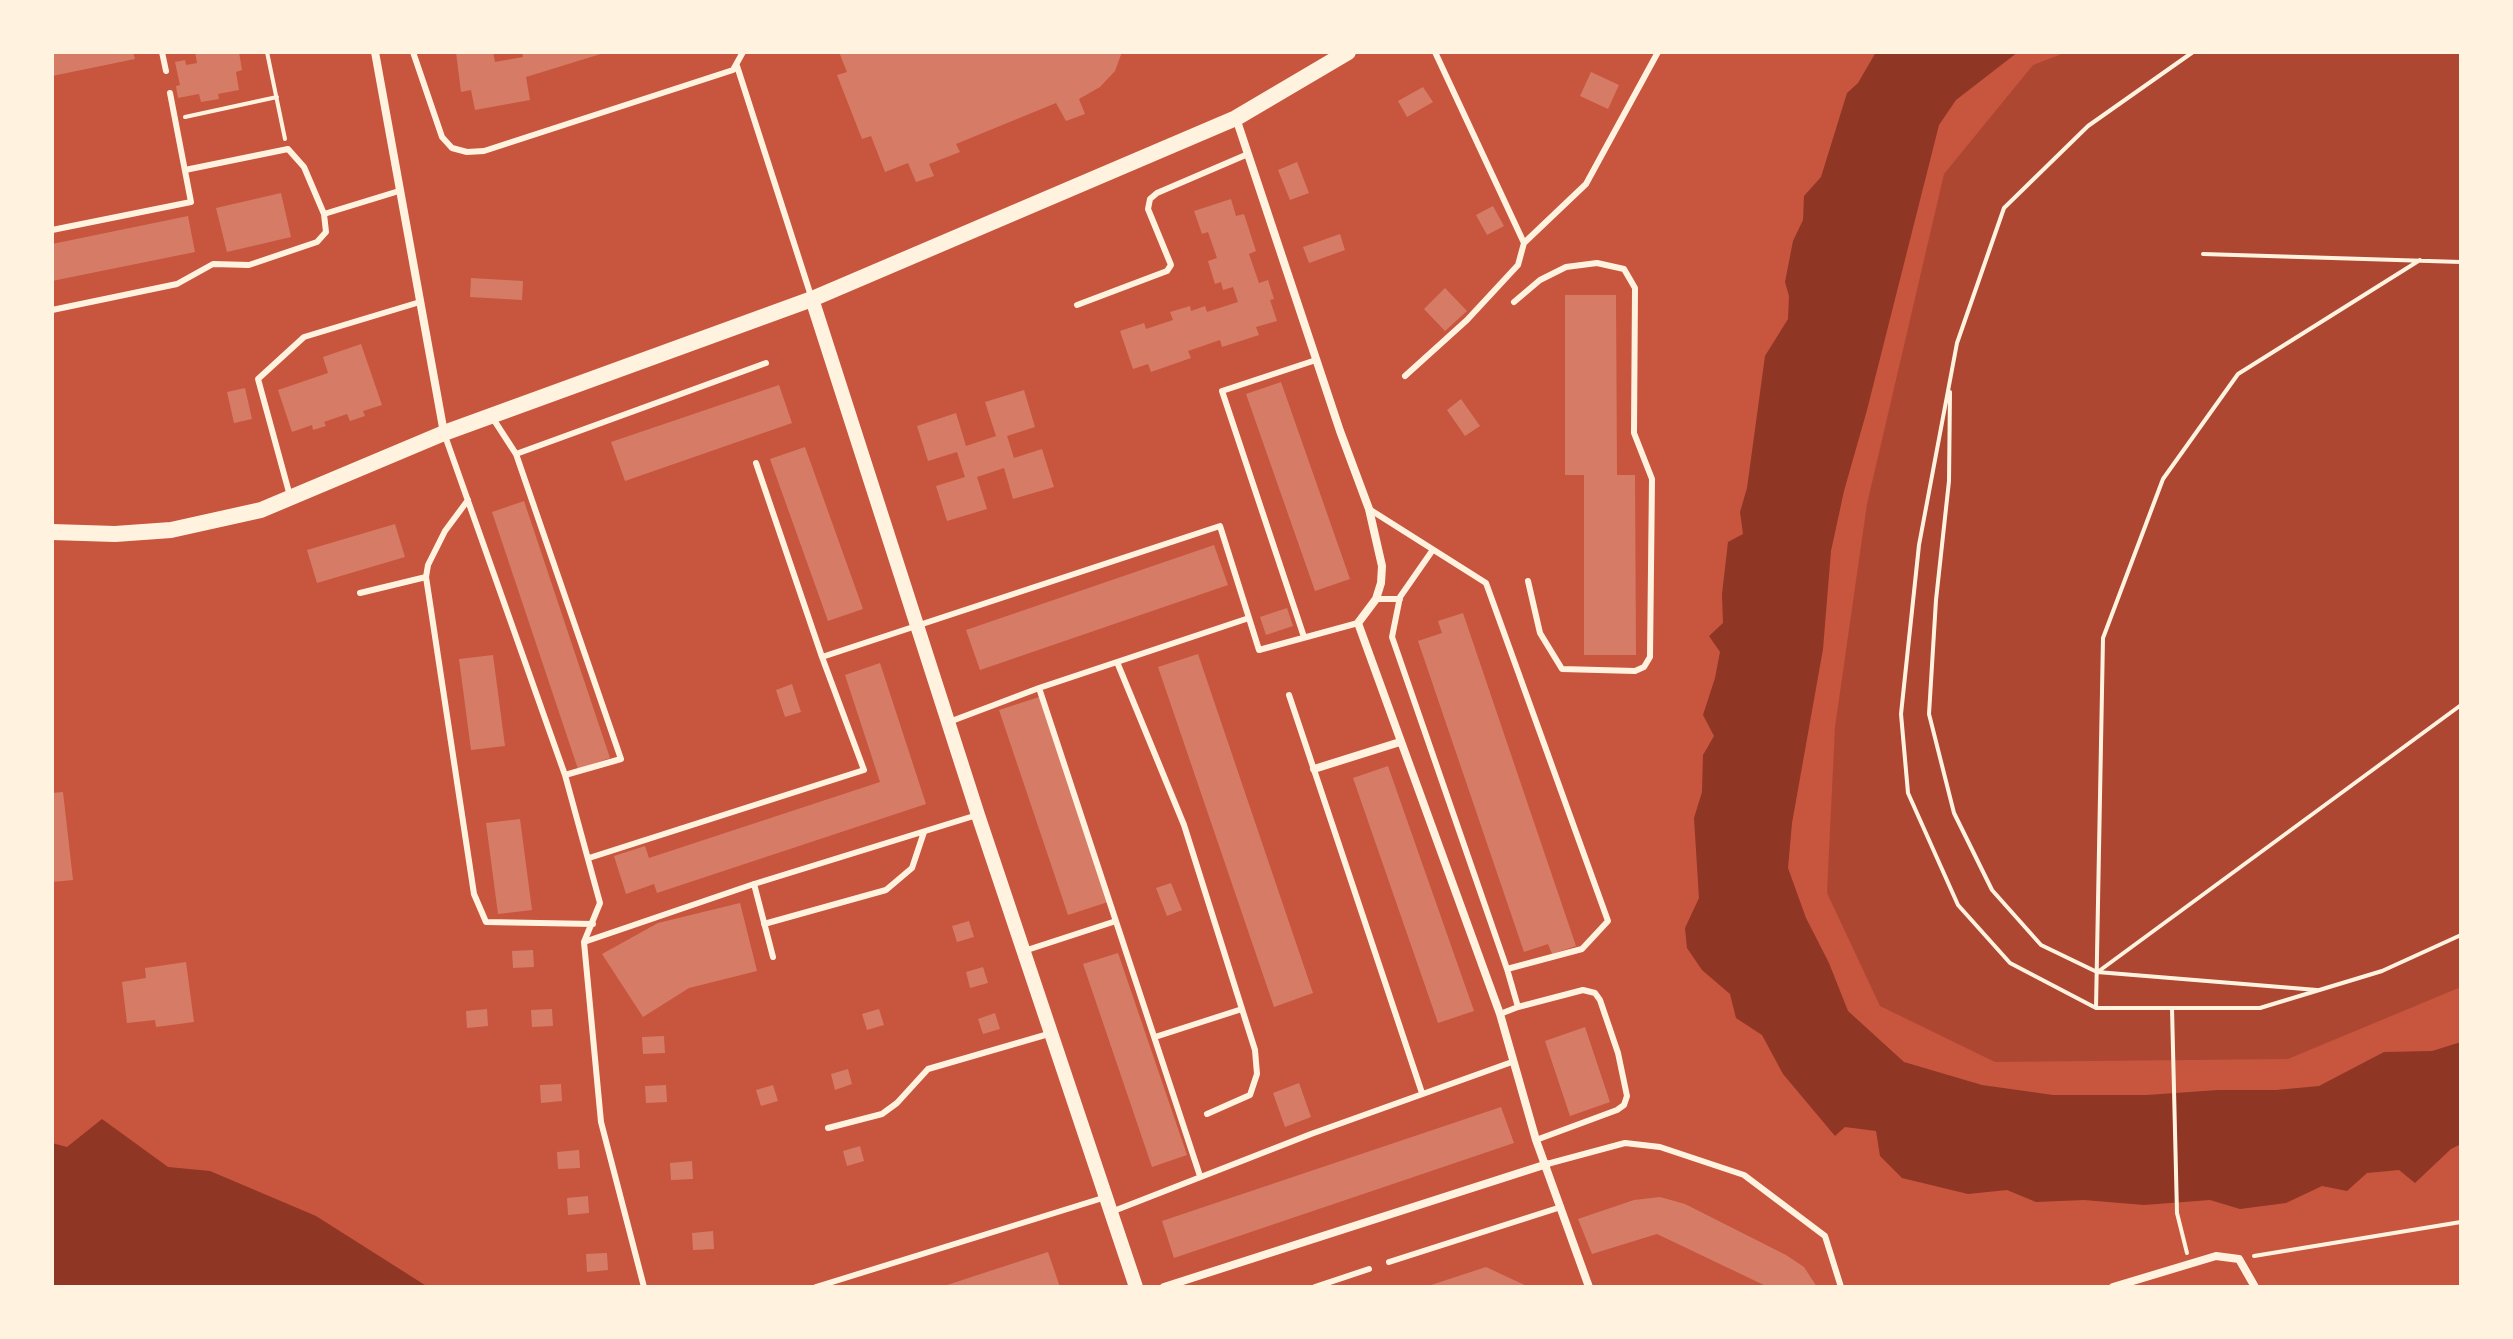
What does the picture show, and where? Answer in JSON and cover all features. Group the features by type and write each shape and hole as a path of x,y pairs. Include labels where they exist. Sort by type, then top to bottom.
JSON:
{"main road":[{"path":"52,532 115,534 171,530 261,510 444,433 812,299 1236,118 1348,52"}],"street":[{"path":"375,52 444,433"},
{"path":"1236,118 1369,509 1382,566 1381,583 1376,599 1358,623 1500,1014 1536,1140 1589,1287"},
{"path":"812,299 978,815 1136,1287"},
{"path":"1314,769 1400,742"},
{"path":"1164,1287 1547,1164"},
{"path":"2115,1287 2216,1256 2239,1259 2255,1287"}],"lane":[{"path":"162,52 166,71"},
{"path":"413,52 442,137 452,148 467,152 484,151 733,70 743,52"},
{"path":"1435,52 1524,243"},
{"path":"1405,376 1467,320 1518,265 1524,243 1586,184 1658,52"},
{"path":"737,66 812,299"},
{"path":"52,230 191,202 170,93"},
{"path":"52,310 177,284 213,264 249,265 317,242 326,232 324,214 304,167 288,149 185,170"},
{"path":"1077,305 1167,271 1171,265 1148,209 1150,199 1157,193 1248,154"},
{"path":"324,214 399,191"},
{"path":"1514,302 1540,280 1566,267 1597,263 1624,269 1635,288 1634,433 1652,479 1650,657 1644,667 1635,671 1562,669 1540,633 1528,581"},
{"path":"291,497 258,379 304,337 420,302"},
{"path":"1304,637 1222,391 1316,360"},
{"path":"516,454 766,363"},
{"path":"492,417 516,454 621,759 565,775"},
{"path":"444,433 565,775 600,903 584,942 601,1122 644,1287"},
{"path":"589,858 864,770 756,463"},
{"path":"468,500 445,531 428,565 426,577 474,894 486,922 593,924"},
{"path":"1369,509 1486,583 1608,921 1582,949 1507,969"},
{"path":"822,657 1220,526 1259,650 1358,623"},
{"path":"1432,551 1400,599 1392,637 1518,1007"},
{"path":"360,593 426,577"},
{"path":"1376,599 1400,599"},
{"path":"949,722 1039,688 1249,618"},
{"path":"1117,662 1184,825 1255,1050 1257,1074 1250,1095 1207,1114"},
{"path":"1039,688 1200,1176"},
{"path":"1289,695 1422,1093"},
{"path":"584,942 754,884 978,815"},
{"path":"764,924 886,890 912,868 924,832"},
{"path":"754,884 773,957"},
{"path":"1024,951 1116,921"},
{"path":"1500,1014 1583,990 1595,993 1618,1053 1627,1096 1624,1105 1536,1140"},
{"path":"1155,1037 1242,1009"},
{"path":"828,1128 882,1114 897,1103 928,1069 1052,1033"},
{"path":"1111,1212 1200,1176 1512,1062"},
{"path":"1547,1164 1625,1143 1660,1147 1744,1175 1825,1236 1841,1287"},
{"path":"816,1287 1106,1197"},
{"path":"1389,1262 1561,1207"},
{"path":"1315,1287 1369,1269"}],"path":[{"path":"267,52 288,149"},
{"path":"2193,52 2088,126 2004,208 1957,343 1919,545 1901,714 1908,793 1958,905 2010,963 2096,1008 2260,1008 2382,971 2461,935"},
{"path":"175,119 277,97"},
{"path":"2203,254 2461,262"},
{"path":"2096,1008 2103,638 2163,479 2238,374 2420,260"},
{"path":"1950,382 1949,481 1936,600 1929,714 1954,813 1992,890 2041,945 2097,972 2320,990"},
{"path":"2097,972 2461,705"},
{"path":"2172,1008 2177,1213 2190,1263"},
{"path":"2239,1259 2461,1222"}],"shaded area":[{"path":"1876,52 2018,52 1956,100 1939,125 1831,551 1823,649 1792,823 1788,868 1806,918 1829,963 1848,1011 1904,1062 1982,1085 2053,1095 2147,1095 2319,1086 2384,1052 2432,1051 2461,1042 2461,1144 2451,1149 2415,1183 2399,1170 2367,1173 2347,1191 2322,1186 2286,1203 2240,1209 2210,1200 2144,1205 2084,1200 2036,1202 2007,1190 1968,1194 1902,1178 1880,1156 1876,1131 1845,1127 1835,1136 1783,1074 1762,1035 1736,1018 1730,994 1702,970 1687,948 1685,928 1699,898 1694,818 1702,792 1703,755 1714,736 1703,715 1720,652 1709,636 1723,623 1722,594 1728,542 1743,534 1740,512 1747,488 1765,356 1788,319 1789,296 1785,282 1793,241 1803,220 1804,196 1821,177 1847,93 1858,83"},
{"path":"2067,52 2461,52 2461,987 2288,1059 1995,1062 1880,1006 1827,893 1835,727 1867,504 1944,174 2033,65"},
{"path":"102,1119 168,1167 210,1171 316,1216 428,1287 52,1287 52,1143 67,1147"}],"building":[{"path":"52,52 133,52 135,59 52,76"},
{"path":"195,52 239,52 242,70 236,72 239,90 218,94 219,99 201,102 199,94 178,98 176,86 180,85 175,62 185,60 186,65 197,63"},
{"path":"456,52 493,52 495,62 523,57 522,52 604,53 526,77 530,100 475,110 471,90 461,92"},
{"path":"839,52 1122,52 1115,71 1100,87 1079,99 1085,114 1066,121 1056,103 956,144 960,152 929,164 934,176 916,182 908,163 885,172 871,136 862,139 837,75 847,72"},
{"path":"1591,72 1619,85 1608,109 1580,96"},
{"path":"1423,87 1433,102 1407,117 1398,101"},
{"path":"1297,162 1309,193 1290,200 1278,170"},
{"path":"281,193 291,237 227,252 216,208"},
{"path":"1231,199 1236,216 1244,214 1256,251 1249,254 1259,283 1268,280 1277,321 1256,327 1259,335 1222,347 1220,340 1188,351 1191,358 1151,372 1148,364 1133,369 1120,331 1144,323 1146,329 1173,320 1170,312 1190,306 1191,311 1205,306 1207,312 1238,302 1233,287 1223,290 1221,282 1215,284 1208,261 1217,258 1208,232 1202,234 1194,211"},
{"path":"1493,206 1504,226 1487,235 1476,215"},
{"path":"188,216 195,252 52,281 52,244"},
{"path":"1340,234 1345,250 1309,263 1303,247"},
{"path":"471,278 523,281 522,300 470,297"},
{"path":"1445,288 1467,311 1445,331 1424,309"},
{"path":"1565,295 1616,295 1617,475 1635,475 1636,655 1584,655 1584,475 1565,475"},
{"path":"361,344 382,405 363,411 365,416 350,421 347,414 324,422 326,426 313,430 312,425 292,432 278,390 328,373 323,357"},
{"path":"1281,382 1350,579 1315,591 1246,394"},
{"path":"779,385 792,423 625,481 611,442"},
{"path":"245,388 252,419 234,423 227,392"},
{"path":"1024,390 1035,427 1007,436 1014,458 1042,449 1054,487 1013,499 1004,468 977,477 987,509 947,521 936,486 965,477 957,452 928,461 917,426 956,413 966,446 996,436 985,402"},
{"path":"1461,399 1480,426 1465,436 1447,410"},
{"path":"805,447 863,609 828,621 770,459"},
{"path":"524,501 610,758 578,769 492,512"},
{"path":"395,524 405,557 317,583 307,550"},
{"path":"1214,545 1228,585 980,670 966,630"},
{"path":"1287,608 1293,626 1266,635 1260,617"},
{"path":"1463,613 1576,946 1552,954 1548,944 1524,952 1418,641 1442,633 1438,621"},
{"path":"1198,654 1313,993 1274,1007 1158,667"},
{"path":"493,655 505,746 471,750 459,659"},
{"path":"880,663 926,804 657,893 654,884 626,894 614,856 645,846 649,858 880,782 845,675"},
{"path":"792,684 801,712 785,717 776,690"},
{"path":"1039,697 1108,902 1068,915 999,710"},
{"path":"1388,766 1474,1011 1438,1023 1353,778"},
{"path":"63,792 73,880 52,882 52,793"},
{"path":"520,819 532,910 498,914 486,823"},
{"path":"1171,883 1182,910 1167,916 1156,888"},
{"path":"740,903 757,971 689,988 643,1017 602,954 658,923"},
{"path":"969,921 974,937 957,942 952,926"},
{"path":"533,950 534,967 513,968 512,951"},
{"path":"1118,953 1187,1155 1152,1167 1083,964"},
{"path":"186,962 194,1022 156,1027 155,1020 127,1023 122,982 146,978 145,968"},
{"path":"983,967 988,983 970,988 966,972"},
{"path":"487,1009 488,1026 467,1028 466,1011"},
{"path":"552,1009 553,1026 532,1027 531,1010"},
{"path":"879,1009 884,1025 867,1030 862,1014"},
{"path":"995,1013 1000,1029 983,1034 978,1019"},
{"path":"1585,1027 1610,1102 1570,1116 1545,1041"},
{"path":"664,1036 665,1053 643,1054 642,1037"},
{"path":"848,1069 852,1084 835,1090 831,1074"},
{"path":"1299,1083 1311,1117 1285,1127 1273,1093"},
{"path":"561,1084 562,1101 541,1103 540,1085"},
{"path":"666,1085 667,1102 646,1103 645,1086"},
{"path":"773,1085 778,1101 761,1106 756,1090"},
{"path":"1501,1107 1514,1143 1174,1258 1162,1221"},
{"path":"860,1146 864,1161 847,1166 843,1151"},
{"path":"579,1150 580,1168 558,1169 557,1152"},
{"path":"692,1161 693,1179 671,1180 670,1163"},
{"path":"588,1196 589,1213 568,1215 567,1198"},
{"path":"1660,1197 1685,1204 1786,1255 1804,1267 1817,1287 1768,1287 1657,1234 1592,1254 1578,1219 1634,1200"},
{"path":"713,1231 714,1249 693,1250 692,1233"},
{"path":"1048,1252 1060,1287 944,1287 944,1286"},
{"path":"607,1253 608,1270 587,1272 586,1254"},
{"path":"1486,1267 1529,1287 1428,1287 1428,1286"}]}
